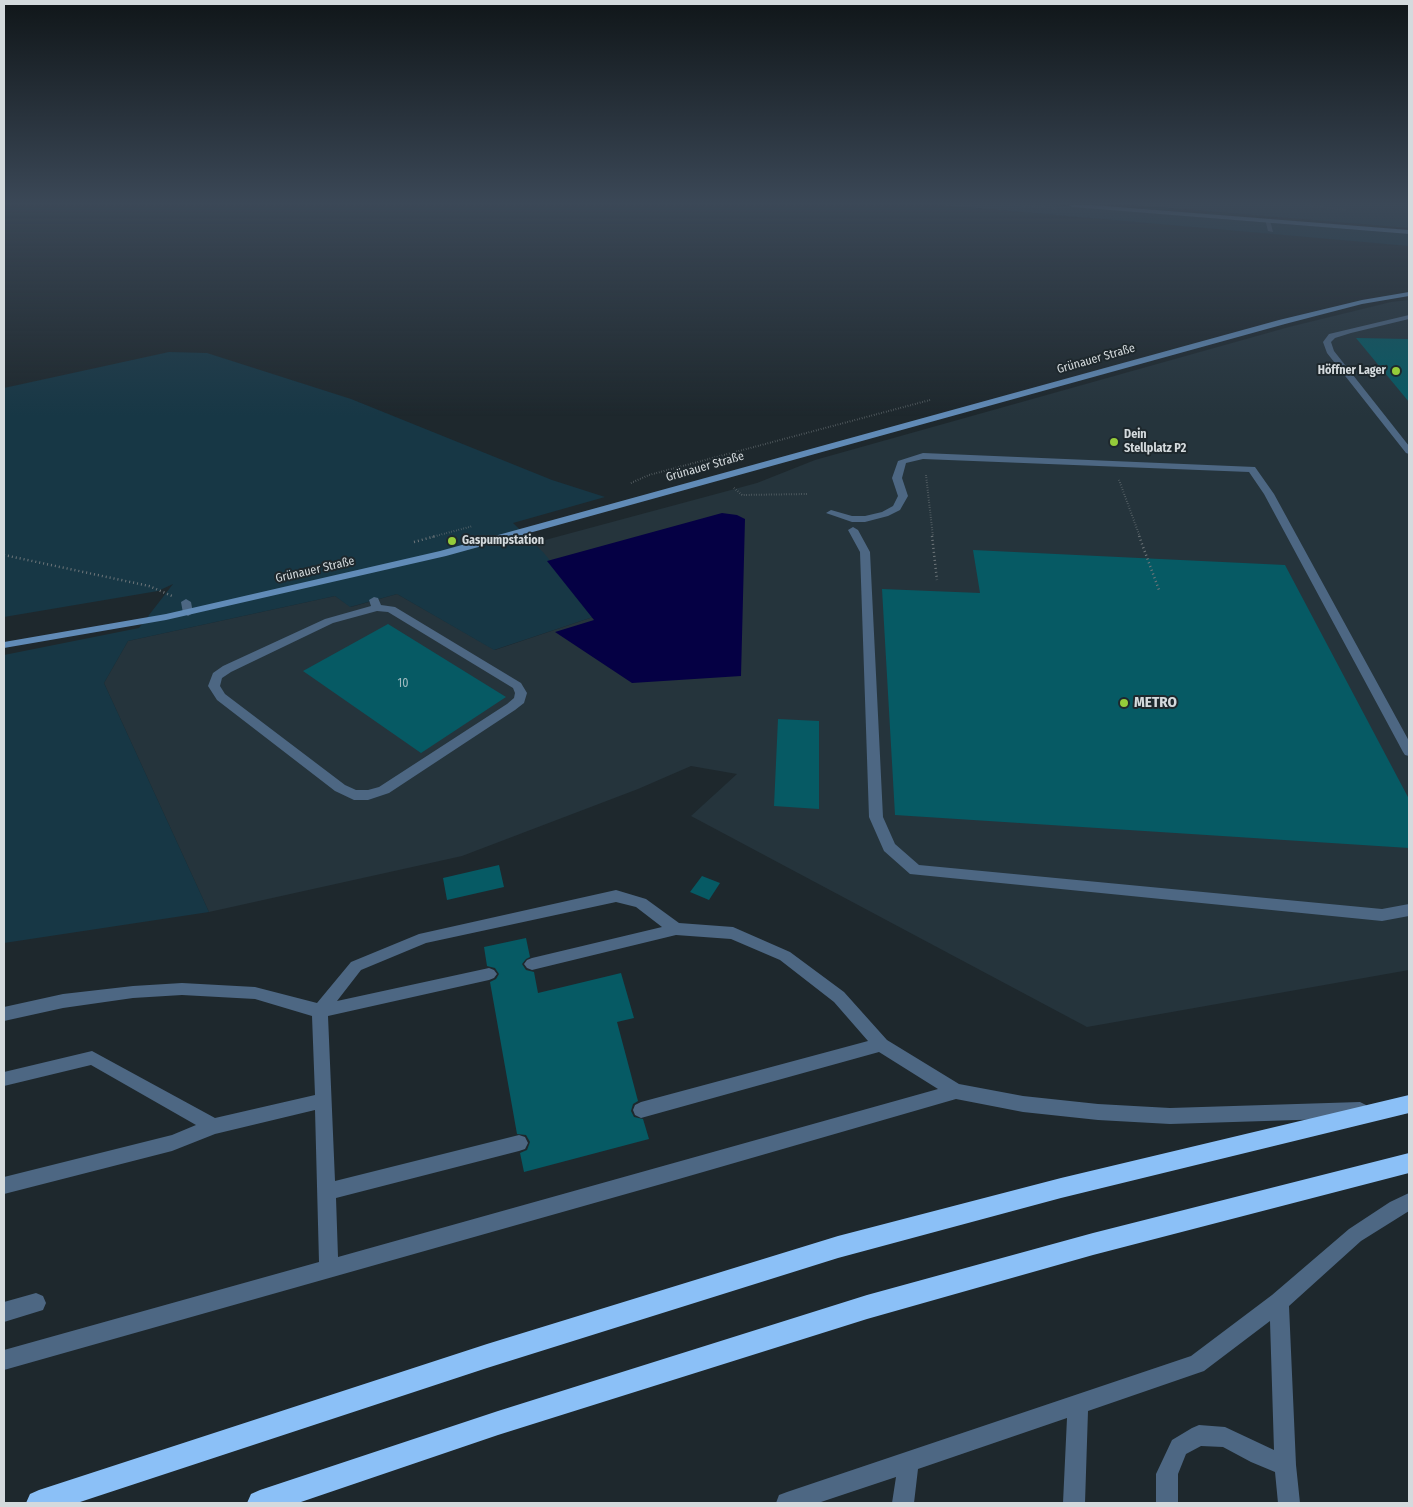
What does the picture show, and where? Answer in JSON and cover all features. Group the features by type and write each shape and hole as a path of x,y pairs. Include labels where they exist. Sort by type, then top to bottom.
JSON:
{"highway":[{"path":"39,1503 487,1356 838,1246 1061,1188 1409,1104"},
{"path":"260,1503 498,1424 867,1307 1122,1237 1409,1163"}],"main road":[{"name":"Grünauer Straße","path":"4,645 82,633 187,608 442,554 1265,326 1341,307 1409,294"}],"lane":[{"path":"1409,317 1332,336 1327,342 1330,351 1409,450"},
{"path":"831,513 852,519 865,519 885,514 897,508 902,496 897,478 902,461 923,456 1252,469 1269,494 1409,752"},
{"path":"853,530 865,552 876,817 889,847 915,870 1382,915 1409,910"},
{"path":"375,604 396,612 516,686 521,692 520,700 511,708 384,790 368,795 354,795 340,788 221,696 214,686 217,676 227,668 329,621 375,604"},
{"path":"329,1268 320,1011 356,966 424,938 616,896 641,903 676,929"},
{"path":"532,964 676,929 733,933 785,956 839,997 881,1045 956,1091 1059,1109 1170,1116 1386,1110"},
{"path":"4,1014 63,1001 133,992 182,989 255,993 320,1011 489,974"},
{"path":"641,1110 881,1045"},
{"path":"4,1079 92,1058 214,1126"},
{"path":"4,1360 665,1176 956,1091"},
{"path":"4,1186 172,1143 214,1126 323,1101"},
{"path":"327,1192 519,1143"},
{"path":"787,1503 1197,1364 1279,1302 1354,1236 1396,1208 1409,1202"},
{"path":"1279,1302 1288,1503"},
{"path":"4,1312 36,1303"},
{"path":"1074,1503 1078,1403"},
{"path":"1168,1503 1167,1474 1179,1447 1199,1435 1225,1436 1258,1455 1285,1465"},
{"path":"903,1503 908,1462"}],"path":[{"path":"704,461 742,495 807,494"},
{"path":"1114,464 1159,590"},
{"path":"926,475 938,580"},
{"path":"4,555 149,586 187,608"}],"shaded area":[{"path":"1409,300 1409,970 1087,1027 691,816 737,774 691,766 638,789 462,856 209,912 104,683 128,641 335,596 351,607 397,594 495,650 596,616 534,543 757,483 815,460 1289,327 1391,302"},
{"path":"169,352 207,353 351,399 552,480 605,497 513,523 543,552 596,616 494,650 397,594 350,607 335,596 128,641 104,683 209,912 4,943 4,655 139,628 173,584 158,591 4,617 4,388"},
{"path":"722,513 737,515 745,519 741,676 632,683 555,632 594,620 547,561"}],"building":[{"name":"Höffner Lager","path":"1356,338 1409,339 1409,402"},
{"name":"METRO","path":"973,550 1285,565 1409,799 1409,848 895,815 882,589 980,593"},
{"path":"388,624 506,697 421,753 303,671"},
{"path":"778,719 819,721 819,809 774,806"},
{"path":"499,865 504,887 447,900 443,878"},
{"path":"702,876 720,883 709,900 690,892"},
{"path":"526,938 530,957 522,964 526,970 534,972 538,993 621,973 634,1018 617,1022 638,1101 633,1104 631,1111 634,1117 643,1119 649,1139 524,1172 520,1153 527,1150 530,1142 526,1135 517,1134 490,982 496,979 499,974 495,968 487,966 484,947"}],"place":[{"name":"Höffner Lager","path":"1396,371"},
{"name":"Dein Stellplatz P2","path":"1114,442"},
{"name":"Gaspumpstation","path":"452,541"},
{"name":"METRO","path":"1124,703"}]}
